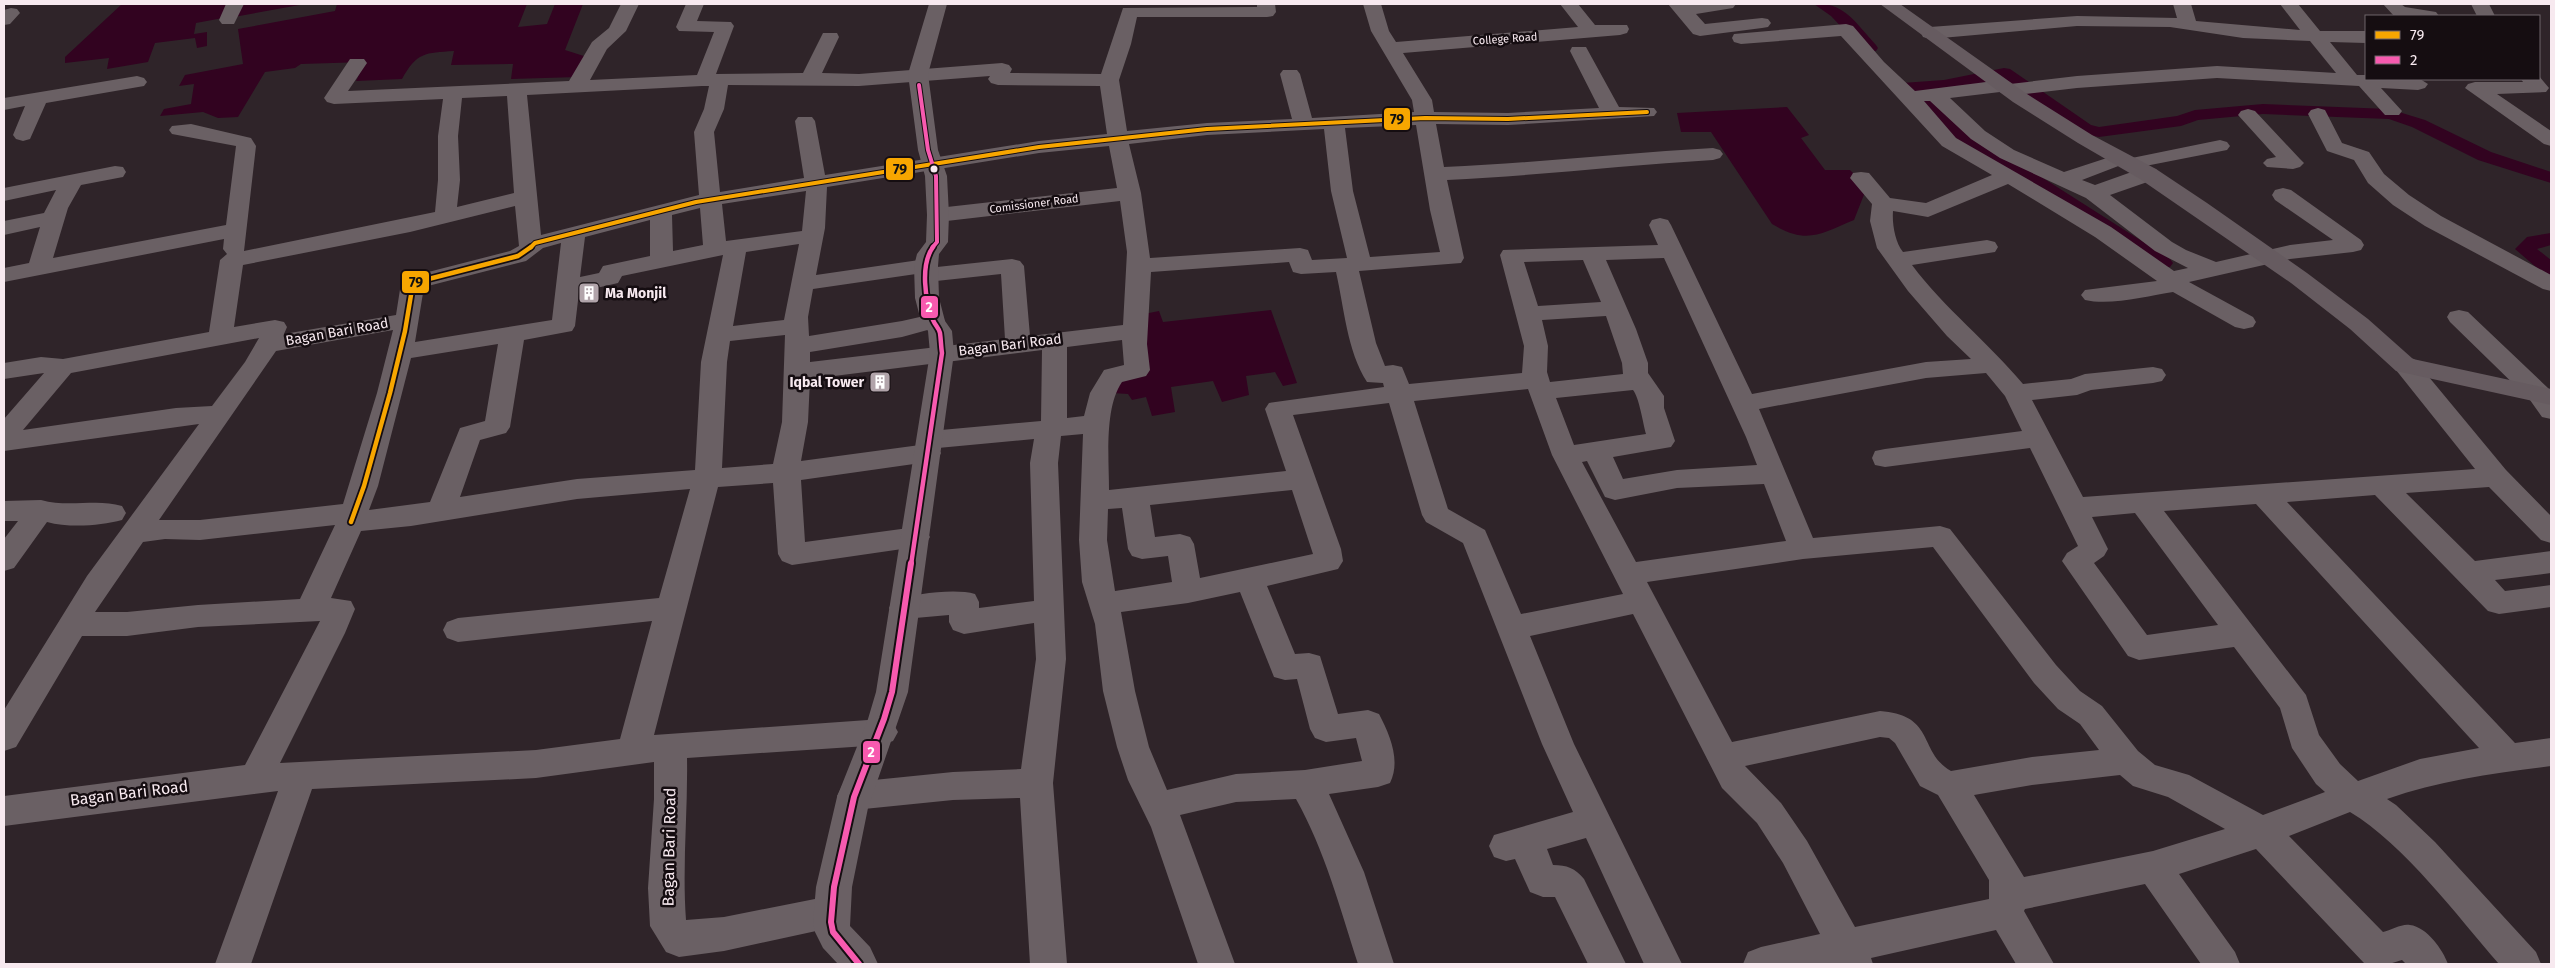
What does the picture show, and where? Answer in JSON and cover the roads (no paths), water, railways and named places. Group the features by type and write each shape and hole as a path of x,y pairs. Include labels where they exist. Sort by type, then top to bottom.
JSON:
{"main road":[{"path":"1889,4 1972,64 2011,86 2085,139 2130,166 2267,256 2359,324 2405,365 2547,400"}],"street":[{"path":"575,87 589,67 599,46 617,31 630,4"},
{"path":"633,751 701,496 708,478 714,362 719,336 726,248 709,200 704,132 706,122 714,109 716,88 712,80 725,26 685,26 696,4"},
{"path":"859,964 854,954 833,931 830,912 854,796 882,732 892,692 942,353 940,330 933,321 927,298 926,271 928,254 937,242 938,215 936,176 928,150 918,74 938,4"},
{"path":"1216,964 1168,826 1145,780 1133,747 1119,691 1110,624 1097,582 1093,540 1098,405 1108,382 1113,376 1137,370 1134,352 1134,331 1140,266 1136,221 1118,138 1109,80 1122,44 1129,12 1267,12 1266,4"},
{"path":"1140,266 1248,257 1300,255 1301,268 1453,258 1441,210 1422,100 1380,31 1372,4"},
{"path":"1569,4 1591,32"},
{"path":"1681,8 1727,4"},
{"path":"2182,4 2188,26"},
{"path":"2289,4 2315,36 2360,83 2392,111"},
{"path":"2392,4 2399,12 2422,15"},
{"path":"2059,6 2078,21"},
{"path":"1681,8 1700,30 1833,18"},
{"path":"1930,33 2078,21 2170,22 2188,26 2243,32 2365,37"},
{"name":"College Road","path":"1391,48 1620,29"},
{"path":"1741,38 1846,30 1876,66 1909,97 1949,142 2103,232 2174,282 2244,322"},
{"path":"809,80 830,37"},
{"path":"1579,51 1612,114"},
{"path":"357,63 334,98 454,94 480,89 575,87 752,78 859,80 1002,69 998,79 1109,80"},
{"path":"1909,97 2011,86 2217,72 2360,83 2418,84"},
{"path":"1290,74 1304,125"},
{"path":"2532,80 2539,88 2475,88 2551,140"},
{"path":"4,104 137,82"},
{"path":"310,610 353,518 390,393 414,283 426,278 518,256 530,249 517,97 519,89"},
{"path":"446,216 446,194 449,180 448,136 454,94"},
{"path":"1934,94 1978,135 2007,154 2094,193 2169,252 2195,264 2212,268"},
{"path":"23,135 38,99"},
{"path":"531,245 660,210 709,200 1038,146 1207,129 1425,118 1508,119 1647,112"},
{"path":"2318,114 2334,147 2362,156 2376,178 2401,200 2433,221 2551,284"},
{"path":"2248,115 2293,163 2274,163"},
{"path":"806,121 817,192 812,236 802,284 797,336 795,422 786,472 792,554 916,537"},
{"path":"1334,124 1362,334 1376,376 1393,373 1436,516 1475,536 1558,744 1663,964"},
{"path":"179,130 191,130 244,142 246,146 232,260 220,337"},
{"path":"2064,179 2220,146"},
{"path":"1435,174 1523,170 1622,159 1713,154"},
{"path":"2094,193 2130,166"},
{"path":"4,194 115,172"},
{"path":"1861,178 1883,203 1928,210 2009,176"},
{"path":"39,268 53,218 73,180"},
{"name":"Comissioner Road","path":"938,215 1130,193"},
{"path":"2093,295 2139,291 2174,282 2212,268 2267,256 2353,245 2339,233 2296,208 2283,195"},
{"path":"232,260 446,216 526,197"},
{"path":"1883,203 1881,221 1888,248 1896,260 1916,286 1956,331 1993,365 2016,393 2094,550 2077,561 2139,648 2242,634"},
{"path":"660,210 662,262"},
{"path":"4,228 53,218"},
{"path":"1660,225 1774,474 1803,549"},
{"path":"4,275 236,230"},
{"path":"400,352 563,326 574,233"},
{"path":"567,287 610,278 611,271 726,248 812,236"},
{"path":"1896,260 1987,248"},
{"path":"1672,251 1511,256 1536,346 1534,372 1565,455 1629,574 1734,778 1768,814 1795,852 1849,955"},
{"path":"1565,455 1662,441 1650,408 1651,396 1635,374 1635,363 1624,328 1592,253"},
{"path":"802,284 926,271 1012,266 1018,343"},
{"path":"1528,314 1616,308"},
{"path":"2459,317 2547,400"},
{"name":"Bagan Bari Road","path":"268,345 407,320"},
{"path":"719,336 797,336 902,329 933,321"},
{"path":"4,371 34,364 52,363 63,367 275,327 268,345 97,584 4,738"},
{"name":"Bagan Bari Road","path":"797,372 1018,343 1134,331"},
{"path":"441,510 468,434 496,428 512,335"},
{"path":"1050,964 1036,783 1051,659 1044,463 1051,429 1055,339"},
{"path":"1743,404 1926,370 1993,365"},
{"path":"2405,365 2496,477 2551,533"},
{"path":"4,440 22,413 63,367"},
{"path":"2016,393 2077,387 2085,382 2153,375"},
{"path":"1104,604 1188,592 1250,580 1328,561 1327,549 1278,409 1398,394 1639,381"},
{"path":"4,440 218,414"},
{"path":"134,533 166,529 200,530 353,518 411,516 595,487 786,472 877,458 929,447 1097,424"},
{"path":"1885,458 2040,438"},
{"path":"1596,451 1615,490 1677,479 1774,474"},
{"path":"2074,508 2496,477"},
{"path":"1094,501 1302,479"},
{"path":"2382,486 2499,603 2551,596"},
{"path":"2262,493 2508,758"},
{"path":"1135,497 1142,549 1180,544 1188,592"},
{"path":"2142,503 2295,704 2304,739 2328,774 2352,796 2384,815 2417,847 2523,964"},
{"path":"4,511 41,510 59,515 112,512"},
{"path":"4,560 41,510"},
{"path":"1629,574 1803,549 1940,536 2045,674 2070,700 2091,715 2126,761 2145,776 2177,785 2262,832 2377,951 2409,941 2430,964"},
{"path":"2469,573 2551,562"},
{"path":"1158,806 1236,788 1304,784 1378,773 1379,758 1368,723 1326,729 1309,665 1285,668 1250,580"},
{"path":"1511,628 1643,601"},
{"path":"904,608 964,602 964,622 1049,610"},
{"path":"458,630 672,608"},
{"path":"72,624 127,624 198,616 340,609 330,633 255,778"},
{"path":"1723,757 1880,724 1894,723 1905,730 1933,777 1950,785 2006,877 2008,891 2005,912 2036,964"},
{"name":"Bagan Bari Road","path":"4,811 255,778 536,764 670,747 882,732"},
{"name":"Bagan Bari Road","path":"670,747 671,799 666,888 668,926 679,940 724,934 830,912"},
{"path":"1761,964 1849,955 2005,912 2014,895 2153,867 2262,832 2352,796 2420,773 2551,752"},
{"path":"1950,785 2032,771 2126,761"},
{"path":"233,964 300,776"},
{"path":"854,796 953,786 1036,783"},
{"path":"1304,784 1319,807 1349,873 1376,964"},
{"path":"1595,821 1516,844 1543,881 1564,881 1571,890 1607,964"},
{"path":"2153,867 2222,964"}],"waterway":[{"path":"1822,4 1837,13 1870,48"},
{"path":"1908,87 1944,85 2004,73 2085,129 2099,132 2181,121 2195,115 2263,109 2389,114 2419,123 2484,156 2551,178"},
{"path":"1924,103 1966,143 2023,173 2163,263"},
{"path":"2551,239 2534,241 2525,249 2551,270"}],"place":[{"name":"Ma Monjil","path":"589,293"},
{"name":"Iqbal Tower","path":"880,382"}]}
